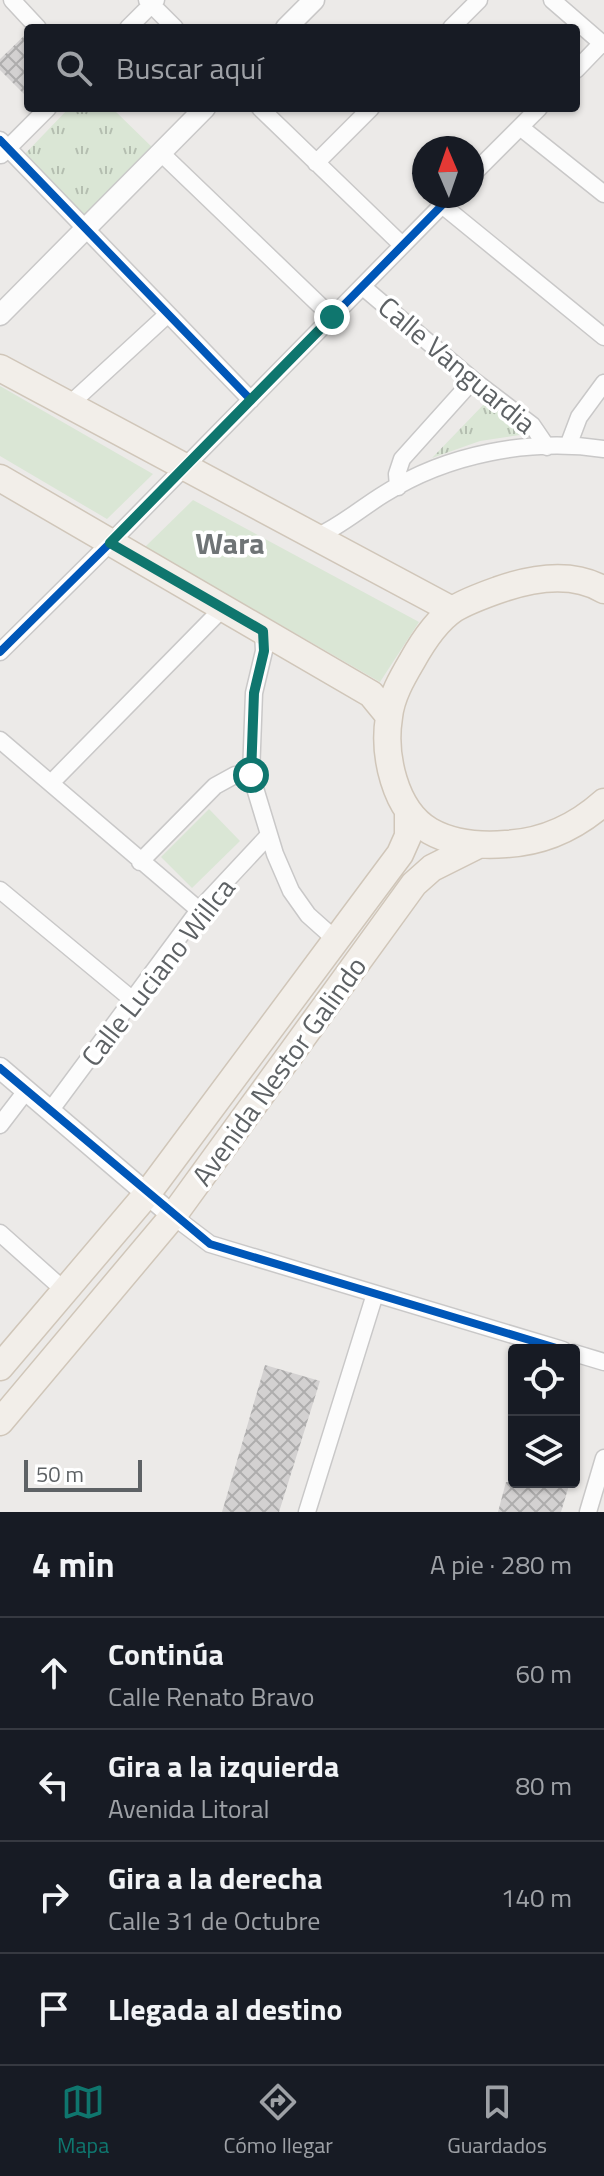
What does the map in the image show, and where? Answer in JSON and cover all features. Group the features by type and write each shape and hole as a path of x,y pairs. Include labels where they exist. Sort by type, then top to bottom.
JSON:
{"main road":[{"path":"0,368 452,610"},
{"path":"1,479 371,694 389,716"},
{"path":"604,590 585,581 554,578 521,582 452,610 424,640 400,681 389,716 388,757 399,795 408,811 426,829 476,846 528,843 593,822 604,802"},
{"name":"Avenida Nestor Galindo","path":"0,1367 147,1194 400,854 408,836 408,811"},
{"name":"Avenida Nestor Galindo","path":"0,1422 173,1216 414,884 432,868 476,846"}],"street":[{"path":"12,0 34,24"},
{"path":"290,24 314,0"},
{"path":"455,24 479,0"},
{"path":"552,0 580,24"},
{"path":"132,24 152,2 171,24"},
{"path":"580,24 603,44 580,66"},
{"path":"44,112 3,148 251,400"},
{"path":"0,315 201,112"},
{"path":"264,112 402,245"},
{"path":"316,163 367,112"},
{"path":"484,163 535,112"},
{"path":"520,127 604,194"},
{"name":"Calle Vanguardia","path":"160,152 332,317"},
{"path":"0,652 439,208"},
{"path":"456,208 604,337"},
{"name":"Calle Vanguardia","path":"363,287 473,380 532,425 547,447"},
{"path":"69,405 168,314"},
{"path":"398,487 397,474 402,459 473,380"},
{"path":"568,446 579,417 604,383"},
{"path":"316,537 332,530 386,493 457,461 522,447 604,449"},
{"path":"51,783 222,609"},
{"path":"263,631 264,651 254,693 251,775 269,835 291,891 308,915 336,940"},
{"path":"0,740 199,910"},
{"path":"140,862 215,786 235,775 251,775"},
{"name":"Calle Luciano Willca","path":"50,1111 199,910 269,835"},
{"path":"0,890 134,1001"},
{"path":"0,1068 210,1244 543,1344"},
{"path":"0,1125 26,1091"},
{"path":"0,1233 65,1291"},
{"path":"307,1512 375,1294"},
{"path":"580,1355 604,1362"},
{"path":"588,1512 604,1458"}],"green space":[{"path":"65,112 116,112 156,151 89,221 22,157"},
{"path":"0,386 153,474 107,519 0,456"},
{"path":"486,402 533,433 480,441 432,458"},
{"path":"193,500 419,622 380,682 145,547"},
{"path":"209,809 240,841 192,888 161,857"}],"building":[{"path":"24,36 24,94 0,70 0,59"},
{"path":"265,1365 320,1381 279,1512 222,1512"},
{"path":"506,1482 508,1488 568,1488 561,1512 498,1512"}],"cycle path":[{"path":"0,140 251,400"},
{"path":"0,652 439,208"},
{"path":"0,1068 210,1244 543,1344"}],"district":[{"name":"Wara","path":"230,544"}],"route":[{"path":"251,775 254,693 264,651 263,631 110,543 332,317"}]}
